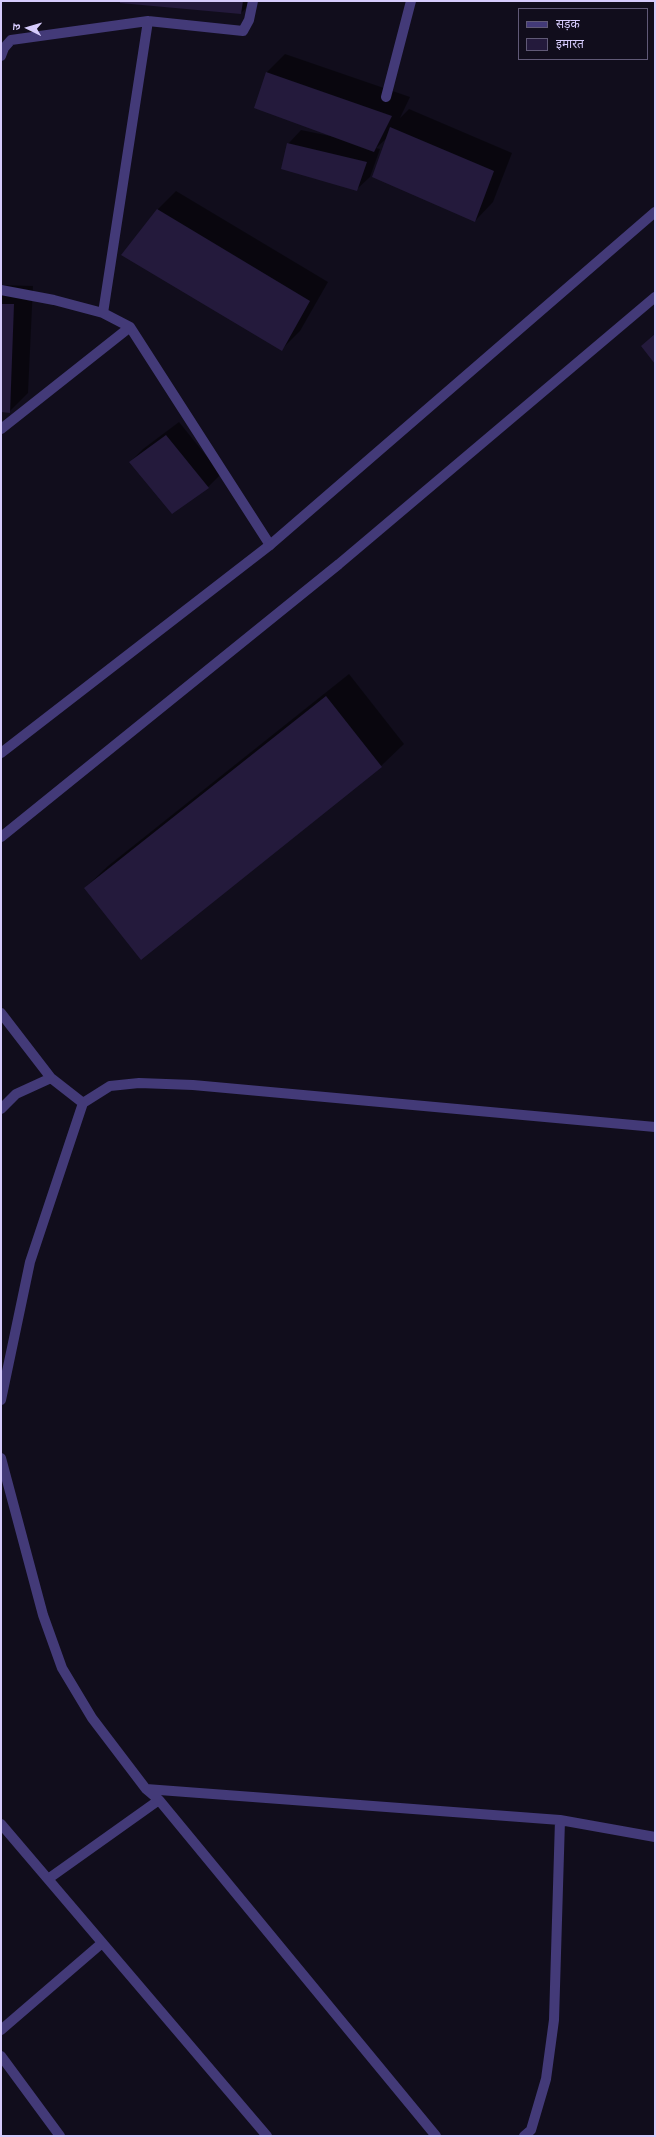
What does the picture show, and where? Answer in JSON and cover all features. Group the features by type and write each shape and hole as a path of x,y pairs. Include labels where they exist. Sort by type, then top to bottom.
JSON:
{"street":[{"path":"1,56 4,48 11,40 148,21 243,31 249,20 253,1"},
{"path":"386,97 411,1"},
{"path":"104,313 148,21"},
{"path":"1,753 270,545 655,212"},
{"path":"1,290 54,300 104,313 130,327 270,545"},
{"path":"1,837 339,564 655,297"},
{"path":"1,429 130,327"},
{"path":"1,1014 51,1078 83,1103"},
{"path":"1,1109 16,1094 51,1078"},
{"path":"1,1400 30,1262 83,1103 110,1086 139,1082 185,1084 655,1127"},
{"path":"1,1458 43,1615 62,1668 92,1718 146,1789 158,1800 436,2136"},
{"path":"146,1789 560,1820 655,1837"},
{"path":"48,1879 158,1800"},
{"path":"524,2136 530,2130 546,2080 554,2020 560,1820"},
{"path":"1,1824 267,2136"},
{"path":"1,2030 102,1942"},
{"path":"1,2056 60,2136"}],"building":[{"path":"120,1 243,1 241,14 120,3"},
{"path":"266,72 392,116 374,152 254,108"},
{"path":"390,127 494,171 475,222 372,177"},
{"path":"287,143 367,162 357,191 281,169"},
{"path":"157,209 310,301 282,351 121,255"},
{"path":"1,304 14,304 10,413 1,412"},
{"path":"655,334 655,364 641,346"},
{"path":"166,435 209,488 172,514 129,462"},
{"path":"326,696 382,767 141,960 84,888"}]}
